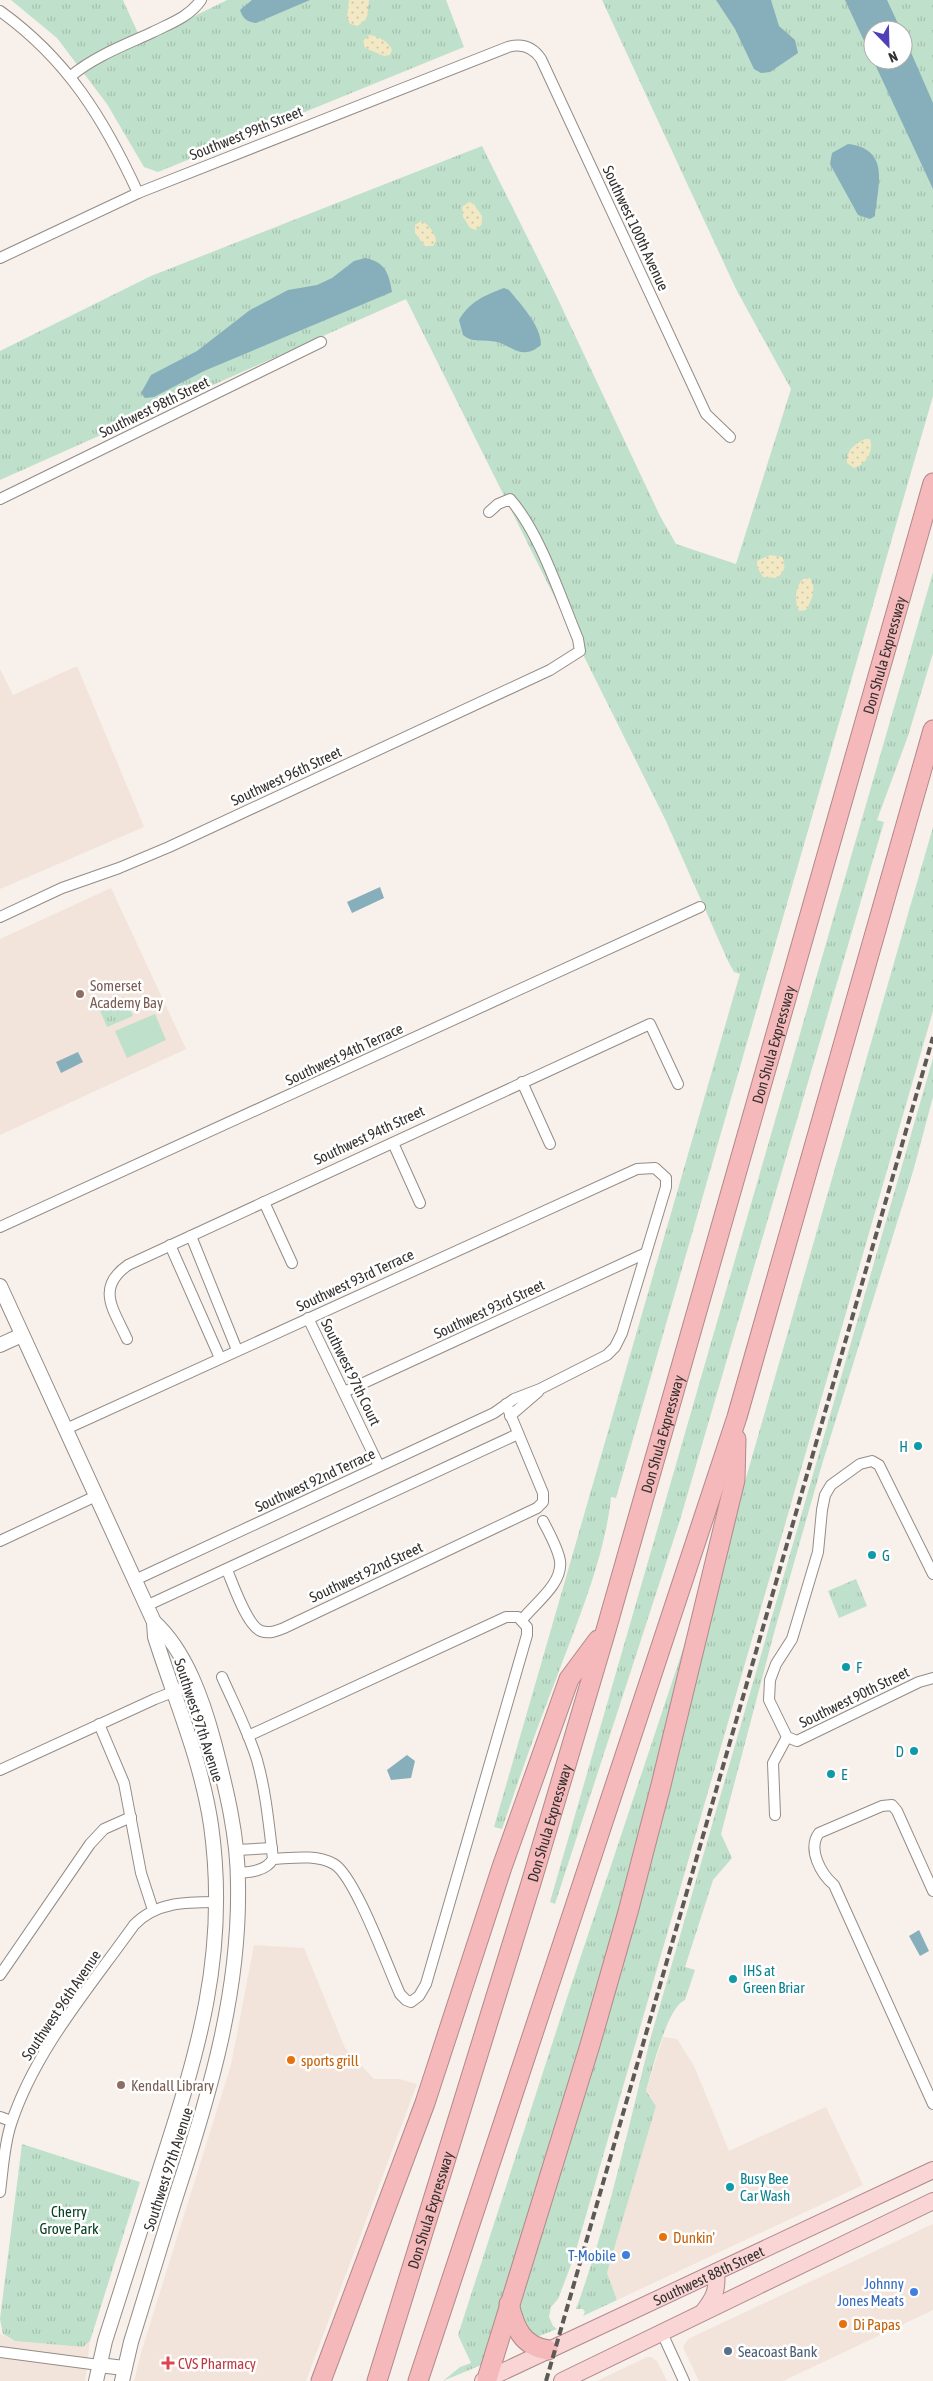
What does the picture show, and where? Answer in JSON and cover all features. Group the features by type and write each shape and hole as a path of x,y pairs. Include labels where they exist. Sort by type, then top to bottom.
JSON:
{"highway":[{"name":"Don Shula Expressway","path":"377,2381 531,1883 606,1630 933,483"},
{"path":"418,2381 737,1417 933,730"},
{"path":"485,2380 590,2045 661,1785 734,1480 737,1417"},
{"path":"320,2381 425,2103 502,1868 569,1680 606,1630"},
{"path":"509,2304 517,2332 538,2349 548,2350"}],"main road":[{"name":"Southwest 88th Street","path":"485,2380 933,2170"},
{"name":"Southwest 88th Street","path":"562,2381 933,2201"},
{"path":"703,2312 718,2286 716,2272"}],"street":[{"path":"71,76 83,66 103,55 183,17 199,3"},
{"path":"0,10 45,48 71,76 98,113 138,193"},
{"name":"Southwest 100th Avenue","path":"508,47 525,46 537,53 541,59 706,414 730,437"},
{"name":"Southwest 99th Street","path":"0,258 138,193 508,47"},
{"name":"Southwest 98th Street","path":"0,499 321,342"},
{"name":"Southwest 96th Street","path":"0,917 62,888 119,868 178,842 550,670 580,651 578,639 542,554 518,507 510,499 498,504 489,512"},
{"name":"Southwest 94th Terrace","path":"0,1227 700,906"},
{"name":"Southwest 94th Street","path":"127,1339 110,1302 109,1285 116,1274 128,1265 522,1082 650,1024 678,1084"},
{"path":"522,1082 550,1144"},
{"path":"393,1143 420,1203"},
{"name":"Southwest 93rd Terrace","path":"66,1429 636,1169 651,1168 659,1170 666,1178 666,1187 646,1253"},
{"path":"264,1202 292,1263"},
{"path":"191,1236 214,1288 220,1310 237,1350"},
{"path":"170,1245 220,1358"},
{"path":"510,1416 540,1389 604,1356 615,1347 622,1333 646,1253"},
{"name":"Southwest 93rd Street","path":"344,1392 646,1253"},
{"name":"Southwest 97th Avenue","path":"0,1286 154,1622 155,1637 190,1736 205,1793 214,1850 216,1902 210,1989 191,2072 99,2365 96,2381"},
{"name":"Southwest 97th Court","path":"308,1318 379,1466"},
{"path":"0,1345 22,1335"},
{"name":"Southwest 92nd Terrace","path":"135,1580 494,1413 521,1395 540,1389"},
{"path":"146,1606 518,1434 506,1404"},
{"name":"Southwest 92nd Street","path":"227,1570 252,1625 262,1632 275,1631 534,1510 544,1499 542,1488 518,1434"},
{"name":"Southwest 90th Street","path":"933,1574 881,1468 872,1461 860,1464 834,1482 826,1495 816,1561 792,1639 776,1664 770,1680 769,1700 787,1737 797,1741 919,1682 933,1678"},
{"path":"0,1541 96,1496"},
{"path":"522,1620 553,1584 559,1570 558,1556 543,1521"},
{"path":"248,1736 506,1617 514,1616 522,1620 527,1627 527,1635 426,1984 419,1996 411,2002 400,1994 355,1893 341,1868 324,1860 312,1858 273,1859"},
{"name":"Southwest 97th Avenue","path":"123,2374 212,2078 231,1995 238,1902 236,1850 216,1751 207,1718 193,1684 166,1632 154,1622"},
{"path":"222,1677 248,1736 262,1781 273,1859 269,1865 262,1869 238,1873"},
{"path":"0,1770 99,1724 193,1684"},
{"path":"99,1724 120,1772 131,1817 141,1873 153,1910"},
{"path":"775,1815 773,1763 787,1737"},
{"path":"933,1891 897,1811 892,1805 880,1807 819,1833 816,1838 814,1852 826,1878 834,1885 929,2085 933,2104"},
{"path":"0,1975 90,1844 104,1829 131,1817"},
{"path":"236,1850 272,1848"},
{"path":"216,1902 238,1902"},
{"name":"Southwest 96th Avenue","path":"0,2192 11,2121 32,2076 61,2028 134,1925 153,1910 176,1904 216,1902"},
{"path":"191,2072 212,2078"},
{"path":"0,2117 11,2121"},
{"path":"662,2333 684,2381"},
{"path":"0,2352 99,2365 123,2374"}],"shaded area":[{"path":"77,666 144,827 0,889 0,669 13,695"},
{"name":"Somerset Academy Bay","path":"111,888 186,1049 0,1135 0,939"},
{"path":"254,1945 304,1948 345,2048 374,2079 399,2079 417,2084 306,2381 134,2381 141,2353 231,2065"},
{"path":"663,2037 677,2039 694,2066 729,2151 826,2107 863,2185 617,2300 607,2273 656,2106 646,2091"},
{"path":"933,2224 933,2310 783,2381 699,2381 683,2347 688,2339"},
{"path":"0,2334 15,2341 83,2347 90,2341 85,2381 0,2381"},
{"path":"647,2357 657,2361 667,2381 597,2381"}],"green space":[{"path":"11,0 123,0 142,42 227,0 446,0 464,47 158,172 144,167 107,104 57,38"},
{"path":"602,0 933,0 933,396 616,1498 611,1497 603,1543 581,1613 502,1829 494,1827 740,974 734,972 728,961 666,821 406,299 0,480 0,351 151,276 482,146 556,295 660,516 676,544 736,564 791,389 736,289"},
{"path":"933,572 933,653 908,736 877,820 884,822 680,1520 555,1904 550,1902"},
{"path":"933,827 933,1011 574,2257 558,2299 551,2307 549,2317 553,2326 557,2329 534,2338 518,2314 723,1558"},
{"path":"124,997 133,1016 107,1027 99,1008"},
{"path":"155,1014 166,1040 127,1058 115,1031"},
{"path":"933,1058 933,1097 914,1168 823,1461 774,1633 721,1834 732,1858 713,1880 685,1967 695,1970 685,2000 678,2005 666,2027 646,2091 656,2106 607,2273 617,2300 583,2316 585,2312 583,2309 576,2309 608,2209 650,2040"},
{"path":"856,1579 867,1606 839,1618 828,1591"},
{"path":"690,1628 639,1849 486,2363 443,2381 460,2367 471,2363 458,2335 566,2001"},
{"name":"Cherry Grove Park","path":"22,2144 140,2182 90,2341 83,2347 15,2341 3,2334 0,2319"}],"sand":[{"path":"349,0 369,0 367,18 358,26 350,24 347,18"},
{"path":"369,35 379,38 388,44 392,50 390,55 384,56 365,48 363,41"},
{"path":"469,202 473,203 482,216 482,224 476,230 470,228 463,217 462,207"},
{"path":"421,221 431,229 434,235 436,241 433,246 425,246 415,233 415,225"},
{"path":"865,439 870,439 870,453 862,464 854,468 847,463 849,451"},
{"path":"770,555 782,557 784,560 784,569 777,578 763,577 757,567 757,561"},
{"path":"810,578 813,586 812,598 806,610 799,611 796,603 798,586 803,579"}],"water":[{"path":"252,0 310,0 256,23 246,20 240,10"},
{"path":"716,0 771,0 779,26 795,40 798,53 770,72 761,73 754,69 735,29"},
{"path":"845,0 887,0 896,20 863,20 863,39"},
{"path":"913,57 933,103 933,189 878,70 913,70"},
{"path":"848,144 862,147 871,153 879,171 875,216 870,219 858,215 830,164 832,153"},
{"path":"365,258 377,262 385,269 392,292 204,371 154,397 145,398 141,393 151,375 197,351 250,310 288,290 317,285 332,278 354,261"},
{"path":"504,288 509,290 538,330 541,345 533,351 519,352 501,343 475,340 463,335 459,320 468,308 484,296"},
{"path":"380,887 384,898 352,913 347,902"},
{"path":"78,1052 83,1062 61,1073 56,1062"},
{"path":"407,1755 415,1761 411,1778 391,1780 387,1770"},
{"path":"919,1930 929,1951 920,1956 909,1936"}],"railway":[{"path":"546,2381 933,1037"}],"place":[{"name":"Somerset Academy Bay","path":"80,994"},
{"name":"H","path":"918,1446"},
{"name":"G","path":"872,1555"},
{"name":"F","path":"846,1667"},
{"name":"D","path":"914,1751"},
{"name":"E","path":"831,1774"},
{"name":"IHS at Green Briar","path":"733,1979"},
{"name":"sports grill","path":"291,2060"},
{"name":"Kendall Library","path":"121,2085"},
{"name":"Busy Bee Car Wash","path":"730,2187"},
{"name":"Dunkin'","path":"663,2237"},
{"name":"T-Mobile","path":"626,2255"},
{"name":"Johnny Jones Meats","path":"914,2292"},
{"name":"Di Papas","path":"843,2324"},
{"name":"Seacoast Bank","path":"728,2351"},
{"name":"CVS Pharmacy","path":"168,2363"}]}
